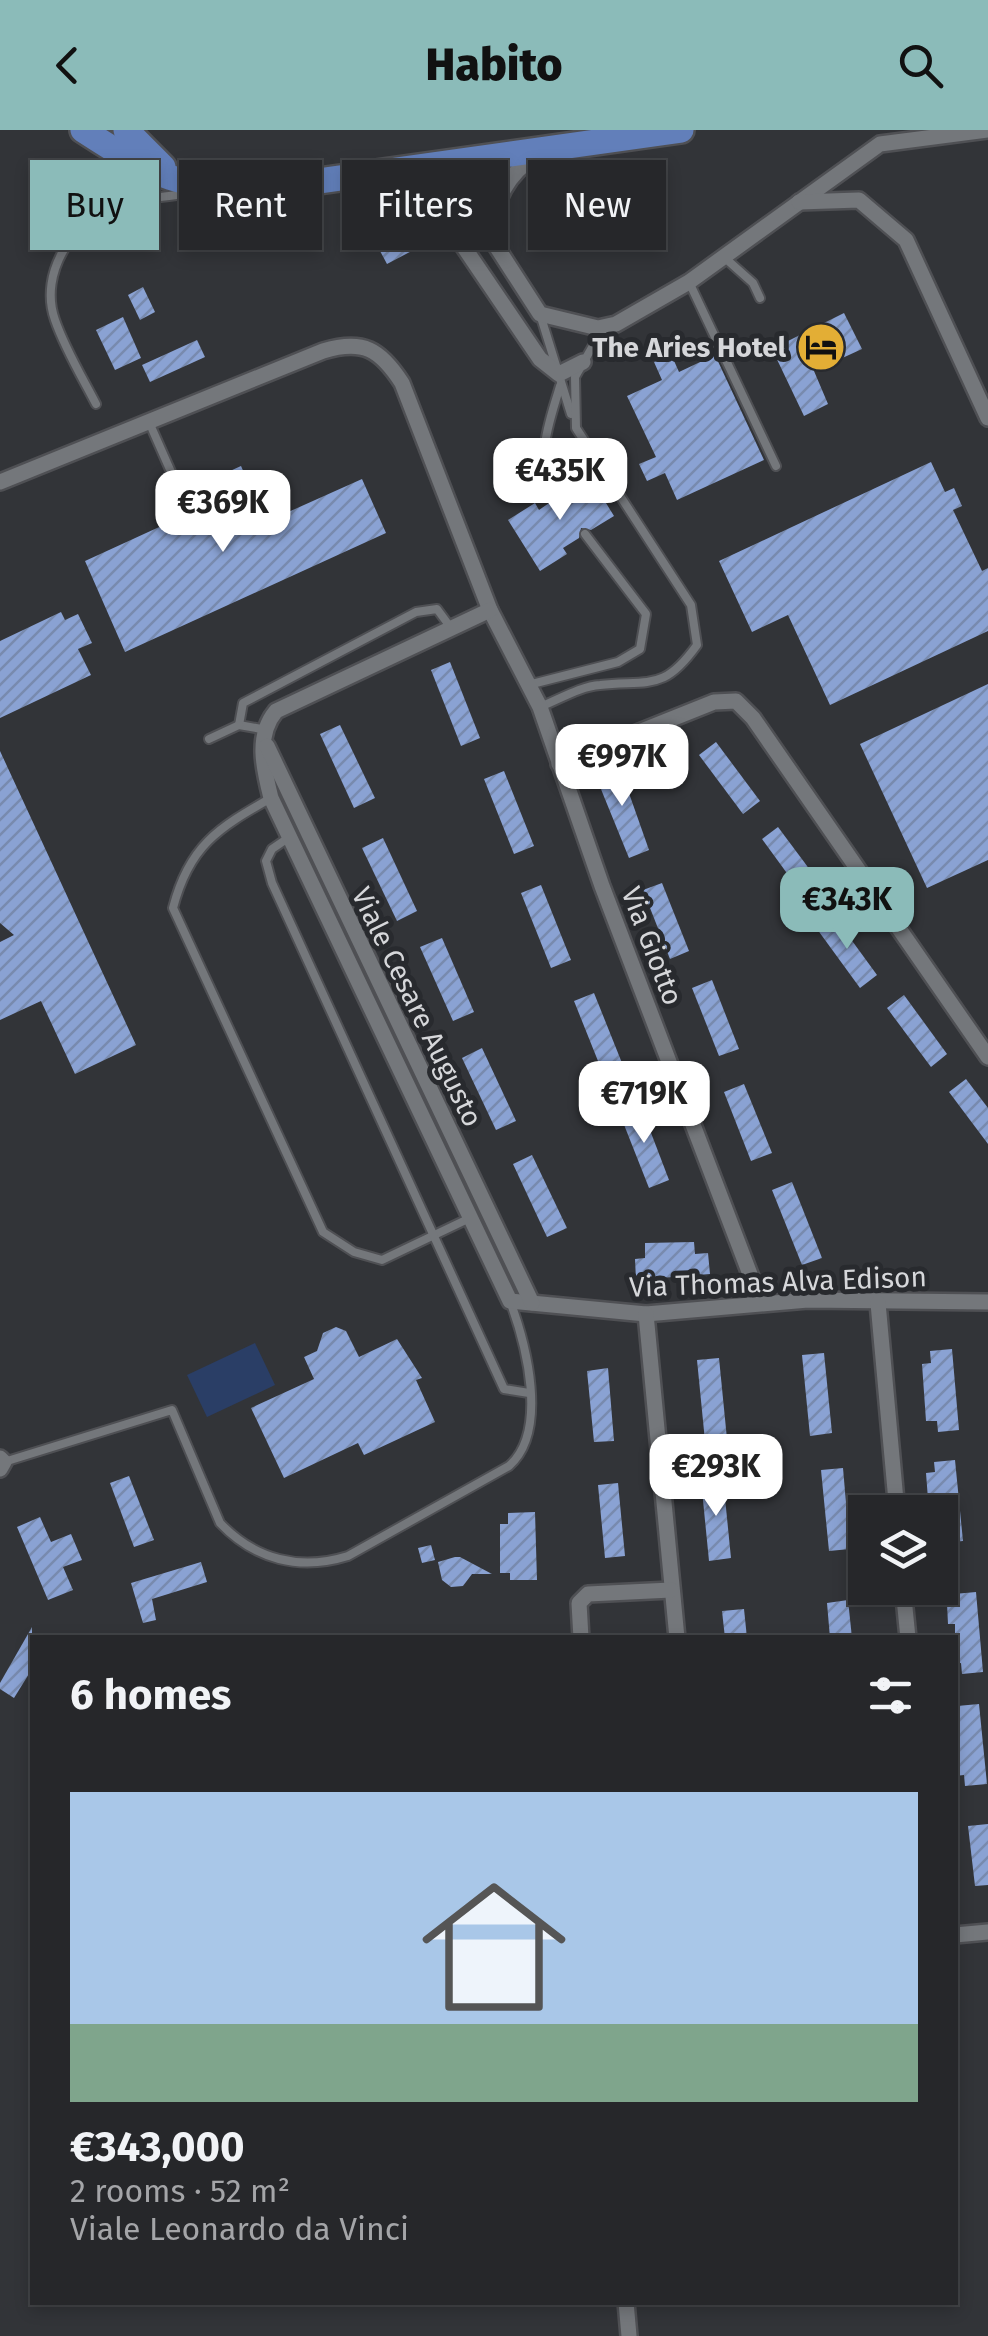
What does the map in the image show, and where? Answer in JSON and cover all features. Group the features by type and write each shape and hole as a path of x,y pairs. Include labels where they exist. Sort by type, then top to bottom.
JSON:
{"main road":[{"path":"82,130 146,171 179,183"},
{"path":"126,130 150,158 179,176"},
{"path":"485,160 681,130"}],"street":[{"path":"499,250 540,314 598,328 616,324 689,282 880,144 988,130"},
{"path":"508,179 539,153"},
{"path":"800,202 859,200 906,240 988,418"},
{"path":"466,250 559,380 583,362"},
{"name":"Via Giotto","path":"148,422 348,343 369,346 386,358 402,383 490,610 540,707 762,1303"},
{"path":"0,482 148,422"},
{"path":"267,730 276,712 490,610"},
{"path":"559,764 714,702 736,701 753,718 988,1057"},
{"name":"Viale Cesare Augusto","path":"267,730 262,762 271,798 297,834 532,1302"},
{"name":"Viale Cesare Augusto","path":"267,730 272,762 297,834 510,1301"},
{"name":"Via Thomas Alva Edison","path":"510,1301 646,1314 762,1303 988,1302"},
{"path":"878,1303 895,1495"},
{"path":"646,1314 677,1635"},
{"path":"581,1635 578,1603 588,1594 672,1590"},
{"path":"905,1605 908,1635"},
{"path":"958,1935 988,1932"},
{"path":"626,2305 629,2336"}],"lane":[{"path":"96,404 53,318 50,283 61,250 86,224 117,205 179,195"},
{"path":"724,257 753,282 760,298"},
{"path":"689,282 776,466"},
{"path":"540,314 576,428 691,605 697,645 675,675 644,685 596,684 540,707"},
{"path":"576,428 574,388 583,362 594,344 616,324"},
{"path":"558,497 547,483 542,461 559,380"},
{"path":"148,422 179,490"},
{"path":"528,685 618,662 640,648 646,614 586,534"},
{"path":"239,725 243,703 416,612 437,609 450,628"},
{"path":"209,738 239,725 267,730"},
{"path":"271,798 219,828 202,844 180,878 172,908 323,1232 354,1252 382,1260 470,1218"},
{"path":"297,834 272,849 266,860 272,883 504,1389 528,1393"},
{"path":"1,1463 172,1410 220,1524 244,1544 272,1558 319,1563 362,1550 508,1466 520,1455 530,1432 526,1343 510,1301"}],"shaded area":[{"path":"255,1343 275,1385 207,1417 187,1375"}],"building":[{"path":"380,250 414,250 387,264"},
{"path":"143,287 155,312 140,320 128,295"},
{"path":"844,313 862,349 814,371 828,404 804,416 772,349"},
{"path":"123,317 141,358 115,370 96,330"},
{"path":"197,340 205,357 150,382 142,365"},
{"path":"671,354 679,372 715,355 764,460 677,500 665,473 647,481 639,464 656,457 627,396 662,380 654,362"},
{"path":"931,462 945,492 954,488 962,506 953,510 982,571 988,568 988,631 830,705 788,615 752,632 719,561"},
{"path":"241,466 266,522 362,479 386,533 125,652 85,561 181,517 177,508 204,495 199,485"},
{"path":"590,477 614,516 591,530 581,528 579,538 563,548 567,554 540,571 508,520 535,503 539,510 552,501 561,504 564,493"},
{"path":"61,612 65,620 78,614 92,643 78,649 91,675 0,718 0,641"},
{"path":"450,662 480,738 461,746 431,670"},
{"path":"988,684 988,860 927,888 860,744"},
{"path":"340,725 375,798 354,808 320,734"},
{"path":"716,742 760,801 743,814 699,755"},
{"path":"0,751 136,1045 75,1074 41,1001 0,1020 0,942 14,935 0,923"},
{"path":"618,762 649,850 629,858 594,772"},
{"path":"504,771 534,846 514,854 484,779"},
{"path":"778,827 822,886 805,898 762,839"},
{"path":"383,838 417,911 397,921 362,848"},
{"path":"662,883 689,951 670,959 643,890"},
{"path":"541,885 571,960 551,968 521,893"},
{"path":"834,916 877,975 860,988 817,929"},
{"path":"442,938 474,1012 453,1021 420,947"},
{"path":"712,980 739,1049 719,1056 692,988"},
{"path":"594,993 624,1068 604,1076 574,1001"},
{"path":"904,995 947,1054 931,1067 887,1008"},
{"path":"482,1048 516,1121 496,1130 462,1058"},
{"path":"966,1079 988,1108 988,1144 949,1092"},
{"path":"744,1084 772,1153 751,1161 724,1092"},
{"path":"640,1104 669,1180 649,1188 619,1112"},
{"path":"532,1155 567,1228 547,1237 513,1164"},
{"path":"792,1182 822,1258 802,1265 772,1190"},
{"path":"694,1242 695,1254 708,1253 710,1274 636,1280 635,1259 645,1258 645,1243"},
{"path":"336,1327 346,1331 359,1357 397,1339 422,1378 416,1380 435,1422 364,1455 358,1443 284,1478 251,1408 314,1379 304,1357 317,1351 323,1333"},
{"path":"952,1349 959,1430 938,1432 937,1421 926,1421 922,1364 931,1363 930,1351"},
{"path":"824,1353 832,1433 810,1436 802,1355"},
{"path":"719,1358 727,1439 705,1441 697,1360"},
{"path":"608,1368 614,1441 594,1442 587,1371"},
{"path":"955,1460 963,1541 958,1541 958,1495 928,1495 926,1473 935,1472 934,1462"},
{"path":"843,1468 848,1549 829,1551 821,1470"},
{"path":"129,1476 154,1540 134,1547 110,1483"},
{"path":"723,1478 731,1558 709,1561 701,1480"},
{"path":"618,1483 625,1556 605,1558 598,1485"},
{"path":"535,1512 537,1580 510,1580 510,1573 500,1573 500,1524 508,1524 508,1513"},
{"path":"40,1517 51,1542 71,1534 82,1560 63,1567 73,1590 48,1600 17,1527"},
{"path":"431,1545 435,1560 422,1563 418,1548"},
{"path":"455,1557 492,1574 472,1574 463,1586 451,1587 442,1580 438,1562"},
{"path":"201,1562 207,1582 152,1599 156,1620 143,1623 131,1583"},
{"path":"976,1592 983,1672 962,1674 955,1624 948,1624 947,1605 958,1605 958,1594"},
{"path":"848,1600 852,1635 830,1635 827,1603"},
{"path":"744,1609 747,1635 725,1635 722,1611"},
{"path":"32,1627 30,1672 14,1698 0,1689"},
{"path":"979,1704 987,1784 965,1786 964,1775 958,1776 958,1706"},
{"path":"988,1824 988,1885 975,1886 968,1826"}],"place":[{"name":"The Aries Hotel","path":"821,347"}]}
